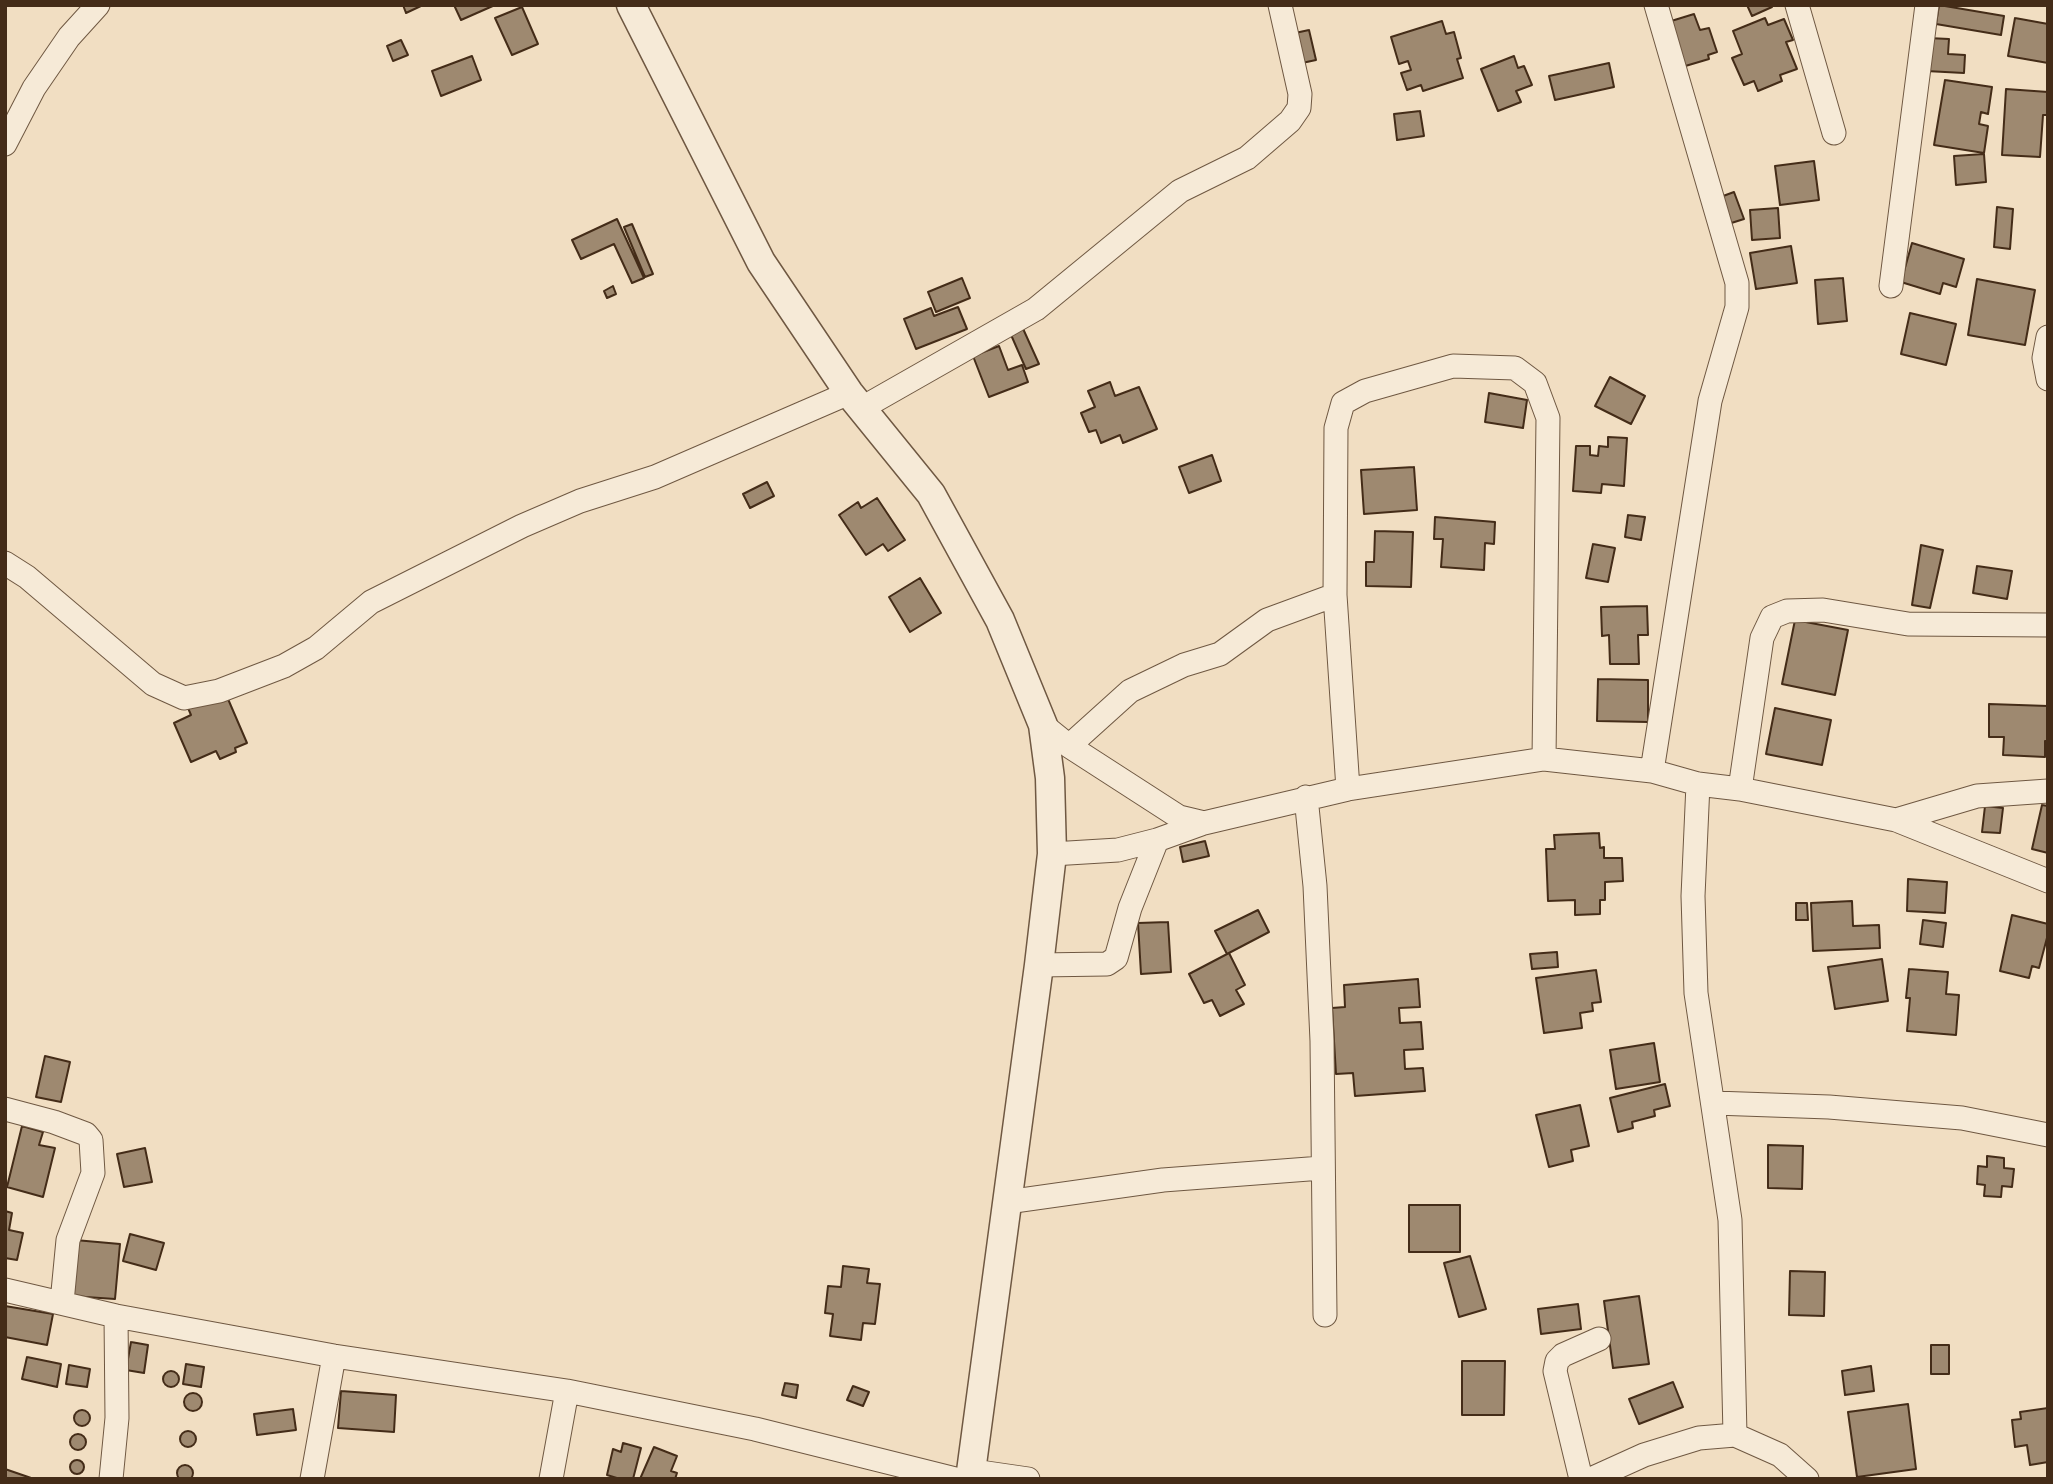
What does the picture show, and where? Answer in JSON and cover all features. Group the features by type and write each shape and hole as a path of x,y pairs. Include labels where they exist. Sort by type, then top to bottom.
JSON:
{"street":[{"path":"5,144 34,88 69,37 97,5"},
{"path":"631,5 761,262 855,400 931,494 1000,620 1043,725 1050,778 1052,854 1040,965 966,1476"},
{"path":"5,563 27,577 153,684 184,698 219,691 284,666 316,648 371,602 522,526 580,501 655,477 855,400 1035,309 1180,191 1247,158 1290,121 1299,108 1300,94 1280,5"},
{"path":"1652,771 1710,401 1737,307 1737,283 1656,5"},
{"path":"1797,5 1835,133"},
{"path":"1891,286 1927,5"},
{"path":"2048,337 2044,358 2048,379"},
{"path":"1348,789 1335,595 1336,428 1343,403 1364,391 1454,366 1515,368 1535,383 1548,418 1544,759"},
{"path":"1069,746 1130,691 1184,665 1220,654 1267,620 1335,595"},
{"path":"1740,789 1762,638 1772,617 1787,611 1823,610 1908,624 2048,625"},
{"path":"1043,725 1069,746 1179,817 1204,823"},
{"path":"1052,854 1118,850 1157,840 1204,823 1306,797 1544,759 1652,771 1698,784 1740,789 1896,820 2048,881"},
{"path":"1698,784 1693,896 1696,993 1730,1220 1735,1435"},
{"path":"1896,820 1977,796 2048,791"},
{"path":"1306,797 1315,886 1322,1041 1325,1315"},
{"path":"1040,965 1107,964 1115,958 1130,908 1157,840"},
{"path":"1714,1103 1829,1107 1962,1118 2048,1135"},
{"path":"5,1109 54,1122 86,1134 91,1140 93,1173 68,1240 62,1302"},
{"path":"1007,1202 1163,1180 1322,1168"},
{"path":"5,1290 116,1316 334,1356 567,1391 966,1476 1028,1479"},
{"path":"111,1479 117,1418 116,1316"},
{"path":"1581,1479 1555,1371 1557,1361 1563,1355 1599,1339"},
{"path":"312,1479 334,1356"},
{"path":"551,1479 567,1391"},
{"path":"1591,1479 1644,1455 1688,1441 1735,1435 1780,1455 1807,1479"}],"building":[{"path":"403,5 423,5 406,13"},
{"path":"454,5 495,5 461,20"},
{"path":"1747,5 1772,5 1772,7 1752,16"},
{"path":"1939,5 2004,16 2001,35 1936,24"},
{"path":"522,7 538,44 512,55 495,18"},
{"path":"1694,14 1700,30 1709,28 1717,52 1708,55 1709,59 1682,67 1668,22"},
{"path":"1765,18 1768,25 1784,19 1793,40 1786,42 1797,69 1780,75 1782,81 1758,91 1754,81 1744,85 1732,58 1742,54 1733,31"},
{"path":"2015,18 2048,24 2048,63 2008,56"},
{"path":"1442,21 1446,34 1454,32 1461,58 1457,59 1463,78 1423,91 1421,85 1407,90 1401,73 1411,70 1408,61 1399,64 1391,37"},
{"path":"1309,30 1316,60 1302,63 1295,33"},
{"path":"1928,38 1949,39 1948,54 1965,55 1964,73 1926,71"},
{"path":"401,40 408,55 393,61 387,46"},
{"path":"472,56 481,80 441,96 432,71"},
{"path":"1514,56 1518,68 1524,66 1532,85 1516,91 1521,102 1498,111 1481,69"},
{"path":"1609,63 1614,87 1555,100 1549,76"},
{"path":"1945,80 1992,87 1988,114 1981,112 1979,124 1988,126 1984,153 1934,145"},
{"path":"2006,89 2048,92 2048,115 2043,115 2040,157 2002,155"},
{"path":"1420,111 1424,136 1397,140 1394,114"},
{"path":"1984,154 1986,182 1956,185 1954,156"},
{"path":"1814,161 1819,200 1780,205 1775,166"},
{"path":"1734,192 1744,219 1725,225 1715,199"},
{"path":"1997,207 2013,209 2010,249 1994,247"},
{"path":"1778,208 1780,238 1752,240 1750,210"},
{"path":"617,219 644,278 632,283 614,244 581,259 572,240"},
{"path":"632,224 653,274 645,277 624,227"},
{"path":"1912,243 1964,259 1956,287 1943,283 1940,294 1901,282"},
{"path":"1791,246 1797,283 1756,289 1750,253"},
{"path":"962,278 970,298 936,312 928,292"},
{"path":"1843,278 1847,321 1818,324 1815,280"},
{"path":"1977,279 2035,290 2025,345 1968,335"},
{"path":"613,286 616,294 607,298 604,291"},
{"path":"958,307 967,329 916,349 904,319 931,308 934,316"},
{"path":"1910,313 1956,324 1946,365 1901,354"},
{"path":"1020,322 1039,364 1026,369 1008,328"},
{"path":"999,346 1008,370 1022,365 1028,382 989,397 973,356"},
{"path":"1610,377 1645,396 1631,424 1595,406"},
{"path":"1110,382 1115,396 1139,387 1157,429 1123,443 1120,435 1101,443 1096,430 1089,432 1081,413 1095,407 1088,391"},
{"path":"1489,393 1527,400 1523,428 1485,422"},
{"path":"1608,437 1627,438 1624,486 1602,484 1601,493 1573,491 1576,446 1590,446 1590,455 1598,456 1599,446 1608,447"},
{"path":"1212,455 1221,481 1189,493 1179,467"},
{"path":"1414,467 1417,510 1364,514 1361,470"},
{"path":"767,482 774,496 750,508 743,494"},
{"path":"877,498 905,540 888,551 883,544 866,555 839,515 858,502 861,508"},
{"path":"1628,515 1645,517 1641,540 1625,537"},
{"path":"1435,517 1495,522 1494,544 1485,543 1484,570 1441,567 1443,539 1434,539"},
{"path":"1375,531 1413,532 1411,587 1366,586 1366,562 1374,562"},
{"path":"1593,544 1615,548 1608,582 1586,578"},
{"path":"1921,545 1943,550 1930,608 1912,605"},
{"path":"1977,566 2012,571 2007,599 1973,593"},
{"path":"920,578 941,613 910,632 889,597"},
{"path":"1647,606 1648,635 1638,635 1639,664 1610,664 1609,635 1602,636 1601,607"},
{"path":"1795,620 1848,630 1835,695 1782,684"},
{"path":"1598,679 1648,680 1648,722 1597,721"},
{"path":"225,692 247,743 235,748 236,752 220,759 216,751 191,762 174,723 191,715 188,708"},
{"path":"1989,704 2048,706 2045,757 2003,755 2004,737 1989,737"},
{"path":"1775,708 1831,720 1822,765 1766,754"},
{"path":"2042,805 2048,806 2048,853 2032,849"},
{"path":"1985,806 2003,808 2000,833 1982,832"},
{"path":"1599,833 1600,848 1604,847 1604,858 1622,858 1623,881 1605,882 1605,900 1600,900 1600,914 1575,915 1575,900 1548,901 1546,849 1555,849 1554,835"},
{"path":"1205,841 1209,856 1183,862 1180,847"},
{"path":"1908,879 1947,882 1945,913 1907,911"},
{"path":"1852,901 1853,926 1879,925 1880,948 1813,951 1811,903"},
{"path":"1796,903 1807,903 1808,920 1796,920"},
{"path":"1258,910 1269,932 1227,954 1215,931"},
{"path":"2012,915 2048,924 2039,968 2032,966 2029,978 2000,971"},
{"path":"1923,920 1946,923 1943,947 1920,944"},
{"path":"1168,922 1171,972 1141,974 1138,923"},
{"path":"1557,952 1558,967 1532,969 1530,954"},
{"path":"1229,953 1245,985 1236,990 1244,1004 1220,1016 1212,1000 1204,1003 1189,974"},
{"path":"1882,959 1888,1001 1835,1009 1828,967"},
{"path":"1909,969 1948,972 1946,994 1959,995 1956,1035 1907,1031"},
{"path":"1596,970 1601,1002 1592,1003 1593,1011 1580,1013 1582,1028 1544,1033 1536,978"},
{"path":"1418,979 1420,1007 1399,1008 1400,1023 1421,1022 1423,1049 1404,1050 1405,1069 1423,1068 1425,1091 1355,1096 1353,1073 1336,1074 1332,1008 1345,1007 1344,985"},
{"path":"1654,1043 1660,1082 1616,1089 1610,1050"},
{"path":"45,1056 70,1062 61,1102 36,1097"},
{"path":"1665,1084 1670,1106 1654,1110 1655,1116 1632,1122 1633,1128 1618,1132 1610,1098"},
{"path":"1580,1105 1589,1146 1571,1150 1573,1161 1549,1167 1536,1115"},
{"path":"22,1126 43,1132 39,1145 55,1148 43,1197 7,1187"},
{"path":"1768,1145 1803,1146 1802,1189 1768,1188"},
{"path":"145,1148 152,1182 124,1187 117,1154"},
{"path":"1987,1156 2004,1158 2004,1168 2014,1169 2012,1187 2002,1186 2001,1197 1984,1196 1985,1185 1977,1184 1978,1166 1987,1167"},
{"path":"1409,1205 1460,1205 1460,1252 1409,1252"},
{"path":"5,1211 12,1213 9,1230 23,1233 17,1260 5,1258"},
{"path":"130,1234 164,1243 156,1270 123,1261"},
{"path":"75,1240 120,1244 115,1299 71,1296"},
{"path":"1470,1256 1486,1309 1459,1317 1444,1263"},
{"path":"843,1266 869,1269 867,1283 880,1284 875,1324 863,1323 861,1340 830,1336 833,1314 825,1313 828,1286 841,1287"},
{"path":"1790,1271 1825,1272 1824,1316 1789,1315"},
{"path":"1639,1296 1649,1364 1613,1368 1604,1301"},
{"path":"1578,1304 1581,1329 1541,1334 1538,1309"},
{"path":"5,1306 53,1314 47,1345 5,1337"},
{"path":"131,1342 148,1345 144,1373 126,1370"},
{"path":"1931,1345 1949,1345 1949,1374 1931,1374"},
{"path":"27,1357 61,1364 57,1387 22,1379"},
{"path":"1462,1361 1505,1361 1504,1415 1462,1415"},
{"path":"186,1364 204,1367 201,1387 183,1384"},
{"path":"69,1365 90,1369 87,1387 66,1384"},
{"path":"1871,1366 1874,1391 1845,1395 1842,1371"},
{"path":"171,1371 179,1379 171,1387 163,1379"},
{"path":"1673,1382 1683,1407 1639,1424 1629,1399"},
{"path":"785,1383 798,1385 796,1398 782,1395"},
{"path":"853,1386 869,1392 863,1406 847,1400"},
{"path":"341,1391 396,1395 394,1432 338,1428"},
{"path":"189,1393 197,1393 202,1402 200,1409 189,1411 184,1406 184,1398"},
{"path":"1908,1404 1916,1469 1857,1477 1848,1412"},
{"path":"2048,1408 2048,1462 2030,1465 2027,1445 2015,1447 2012,1420 2021,1419 2020,1412"},
{"path":"293,1409 296,1430 257,1435 254,1414"},
{"path":"82,1410 88,1412 88,1424 82,1426 76,1424 74,1418 76,1412"},
{"path":"188,1431 194,1433 194,1445 188,1447 182,1445 180,1439 182,1433"},
{"path":"78,1434 84,1436 84,1448 78,1450 72,1448 70,1442 72,1436"},
{"path":"623,1443 641,1448 633,1479 607,1475 613,1449 621,1452"},
{"path":"654,1447 677,1456 671,1471 677,1473 675,1479 640,1479"},
{"path":"74,1460 80,1460 84,1467 80,1474 74,1474 70,1470 70,1464"},
{"path":"185,1465 193,1473 185,1481 177,1473"},
{"path":"5,1469 34,1479 5,1479"}]}
